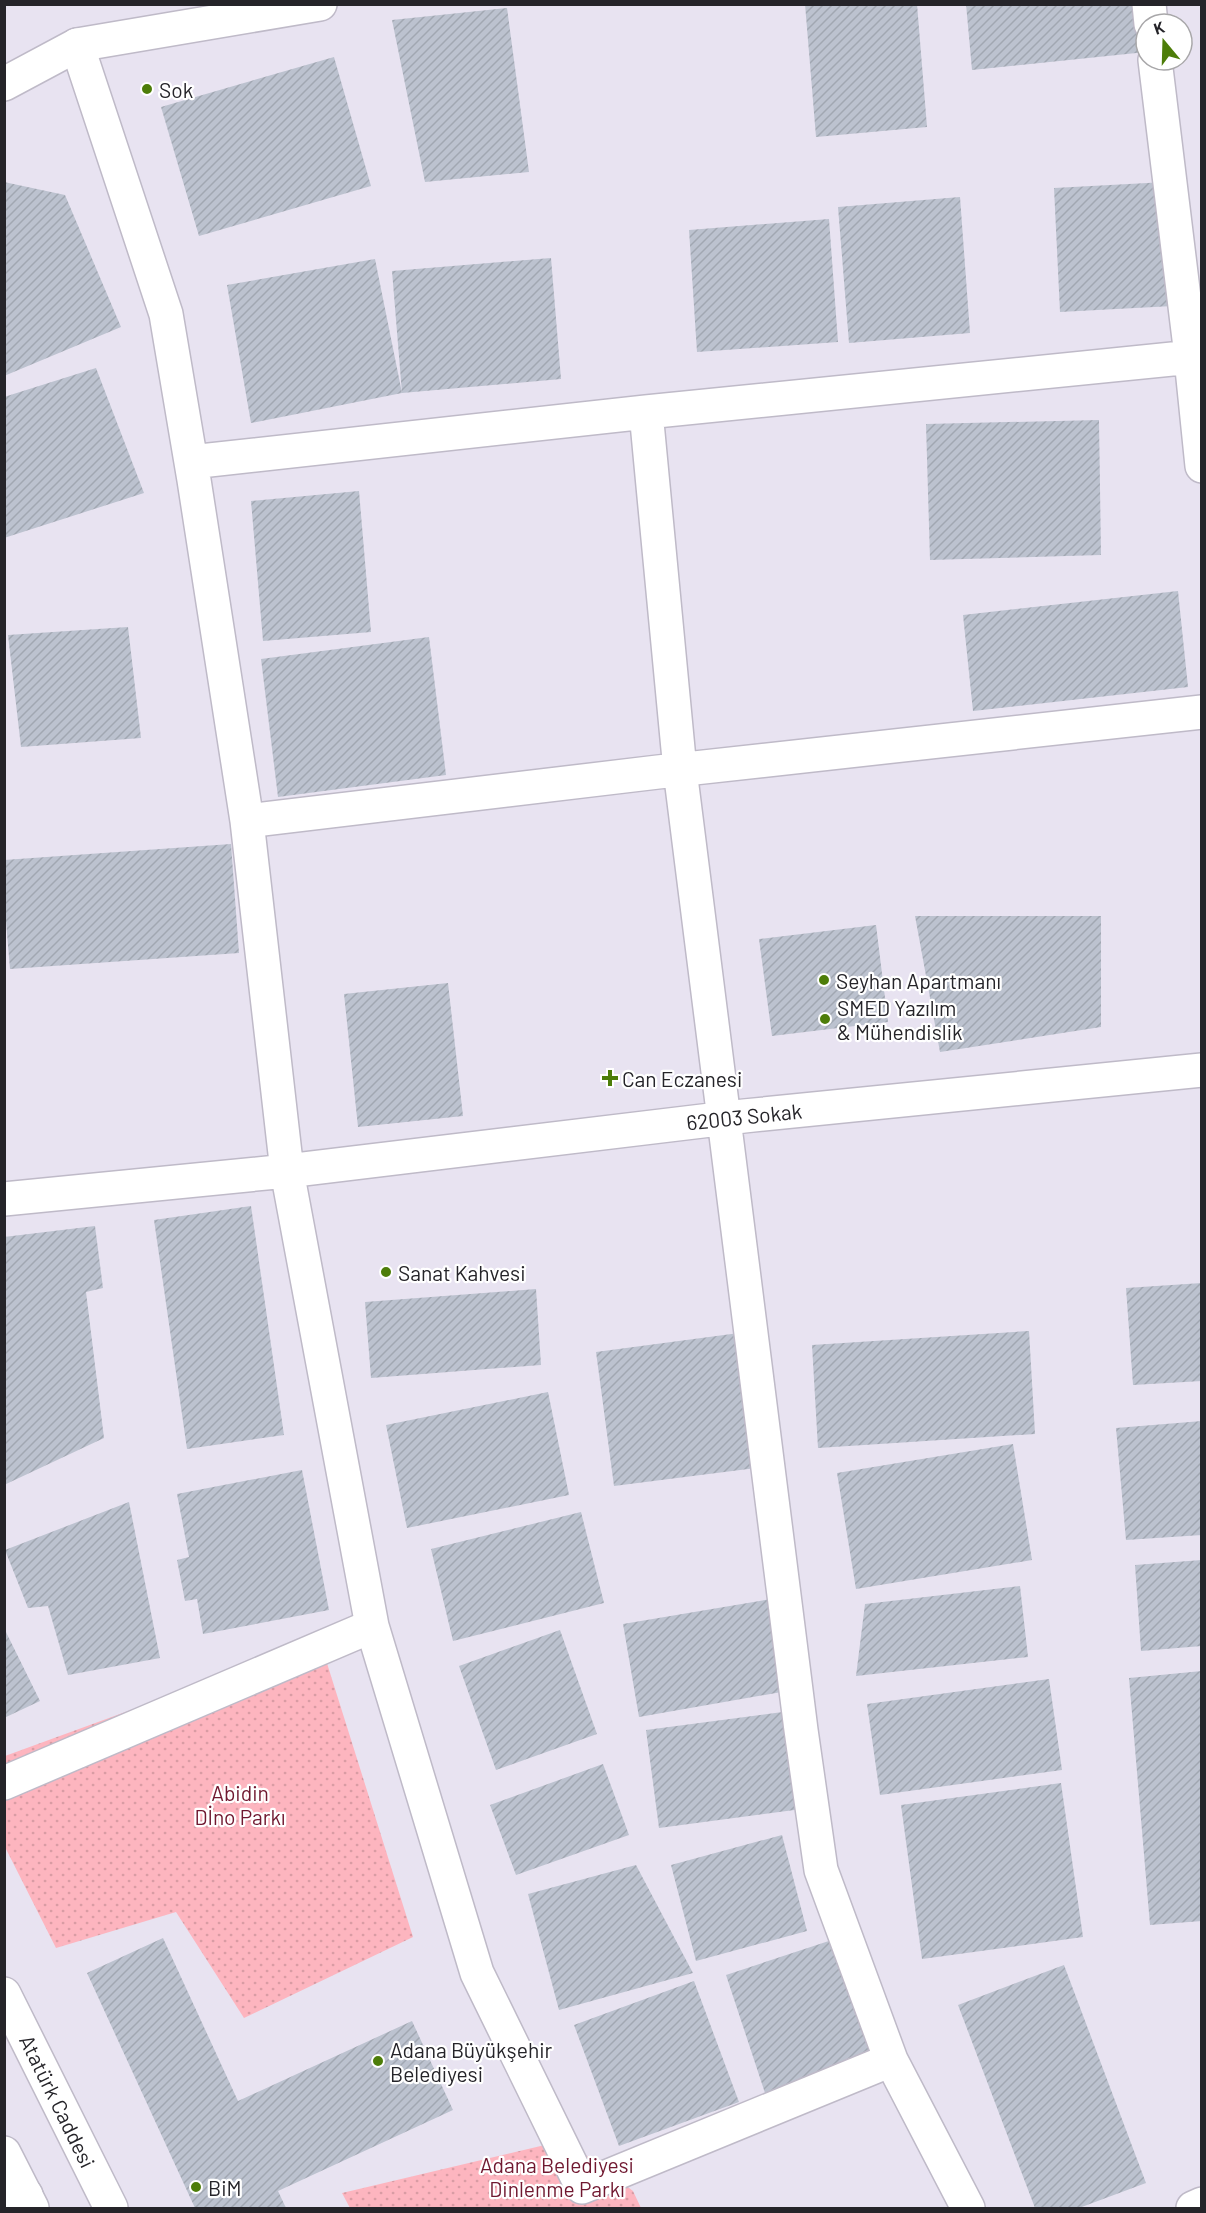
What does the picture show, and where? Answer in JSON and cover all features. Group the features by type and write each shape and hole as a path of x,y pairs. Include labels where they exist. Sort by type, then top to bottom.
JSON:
{"street":[{"path":"7,78 77,45 320,4"},
{"path":"77,45 166,314 247,820 287,1171 372,1626 477,1973 582,2187 891,2060"},
{"path":"1157,72 1196,357 1202,466"},
{"path":"191,462 646,412 1196,357"},
{"path":"646,412 680,770 801,1730 821,1870 891,2060 968,2208"},
{"path":"247,820 1202,712"},
{"name":"62003 Sokak","path":"4,1199 287,1171 723,1118 1202,1070"},
{"path":"4,1783 372,1626"},
{"name":"Atatürk Caddesi","path":"4,1994 111,2208"},
{"path":"4,2153 21,2203"},
{"path":"1193,2208 1202,2204"}],"green space":[{"name":"Abidin Dİno Parkı","path":"320,1641 413,1937 244,2018 176,1912 56,1948 5,1847 5,1756"},
{"name":"Adana Belediyesi Dinlenme Parkı","path":"566,2140 633,2191 641,2208 350,2208 342,2193"}],"building":[{"path":"805,4 917,4 927,127 816,137"},
{"path":"966,4 1148,4 1148,12 1134,12 1134,53 972,70"},
{"path":"507,8 529,172 425,182 392,20"},
{"path":"334,57 371,186 199,236 161,107"},
{"path":"4,182 65,195 121,327 4,376"},
{"path":"1166,182 1173,306 1060,312 1054,188"},
{"path":"960,197 970,333 849,343 838,207"},
{"path":"829,219 838,342 697,352 689,230"},
{"path":"551,258 561,379 402,393 392,271"},
{"path":"375,259 402,393 251,423 227,285"},
{"path":"96,368 144,493 4,538 4,397"},
{"path":"1099,420 1101,555 930,560 926,424"},
{"path":"359,491 371,632 263,641 251,501"},
{"path":"1178,591 1188,687 973,711 963,615"},
{"path":"128,627 141,738 21,747 8,635"},
{"path":"429,637 446,775 278,797 261,659"},
{"path":"231,844 239,953 10,969 4,898 4,860"},
{"path":"915,916 1101,916 1101,1027 940,1052"},
{"name":"Seyhan Apartmanı","path":"876,925 888,1022 772,1036 759,939"},
{"path":"448,983 463,1116 358,1127 344,994"},
{"path":"251,1206 284,1435 187,1449 154,1220"},
{"path":"95,1226 103,1288 86,1292 104,1438 4,1485 4,1237"},
{"path":"1202,1283 1202,1381 1133,1385 1126,1288"},
{"path":"536,1289 541,1365 371,1378 365,1302"},
{"path":"1029,1331 1035,1434 818,1448 812,1345"},
{"path":"739,1333 756,1468 614,1486 596,1352"},
{"path":"548,1392 569,1495 407,1528 386,1425"},
{"path":"1202,1421 1202,1535 1126,1540 1116,1428"},
{"path":"1013,1444 1032,1560 856,1589 837,1473"},
{"path":"302,1470 329,1610 203,1634 197,1599 185,1601 177,1560 189,1557 177,1494"},
{"path":"129,1502 160,1658 68,1675 48,1606 28,1608 5,1550"},
{"path":"581,1512 604,1603 453,1641 431,1549"},
{"path":"1202,1560 1202,1646 1141,1651 1135,1565"},
{"path":"1020,1586 1028,1657 856,1676 865,1604"},
{"path":"771,1599 787,1691 639,1717 623,1624"},
{"path":"4,1628 40,1701 4,1718"},
{"path":"560,1630 597,1734 496,1770 459,1666"},
{"path":"1202,1671 1202,1921 1150,1925 1129,1678"},
{"path":"1049,1679 1062,1770 880,1795 867,1704"},
{"path":"790,1711 802,1809 659,1828 646,1730"},
{"path":"603,1764 629,1835 516,1875 490,1805"},
{"path":"1061,1783 1083,1937 922,1959 901,1805"},
{"path":"782,1835 807,1931 696,1961 671,1865"},
{"path":"636,1865 693,1973 559,2010 528,1894"},
{"path":"841,1937 881,2057 766,2096 726,1975"},
{"name":"Adana Büyükşehir Belediyesi","path":"163,1938 238,2101 412,2021 453,2110 278,2191 286,2208 195,2208 87,1973"},
{"path":"1064,1965 1146,2183 1079,2208 1035,2208 958,2005"},
{"path":"694,1981 739,2102 619,2146 574,2025"}],"place":[{"name":"Sok","path":"147,89"},
{"name":"Seyhan Apartmanı","path":"824,980"},
{"name":"SMED Yazılım & Mühendislik","path":"825,1019"},
{"name":"Can Eczanesi","path":"610,1078"},
{"name":"Sanat Kahvesi","path":"386,1272"},
{"name":"Adana Büyükşehir Belediyesi","path":"378,2061"},
{"name":"BiM","path":"196,2187"}]}
